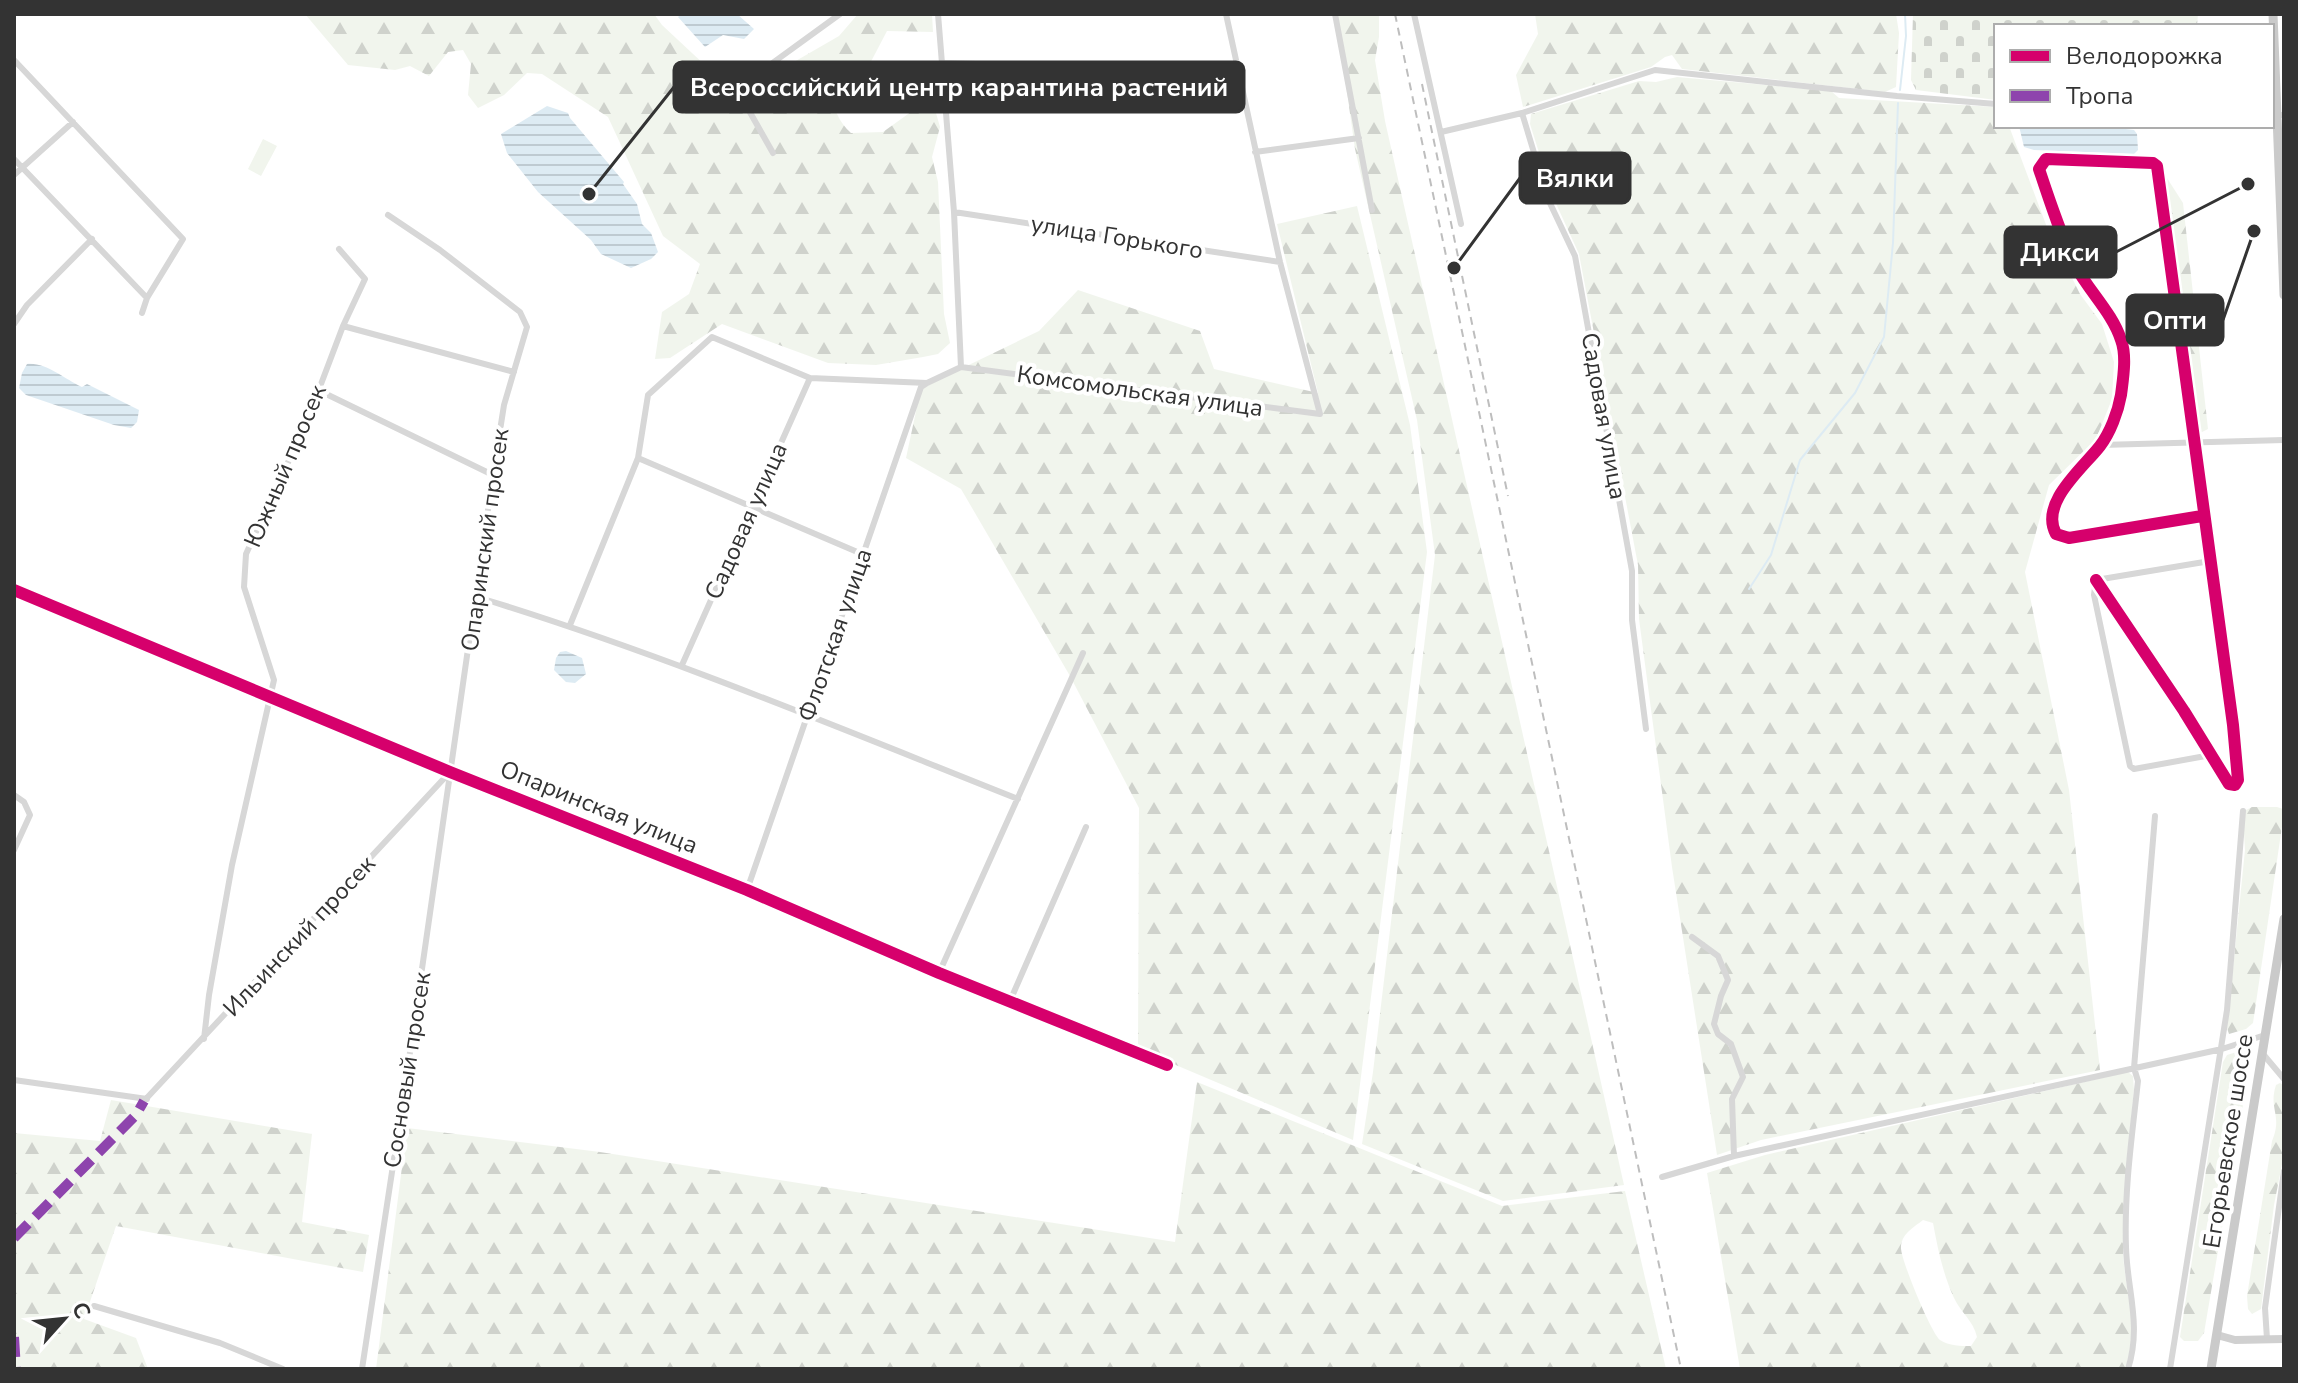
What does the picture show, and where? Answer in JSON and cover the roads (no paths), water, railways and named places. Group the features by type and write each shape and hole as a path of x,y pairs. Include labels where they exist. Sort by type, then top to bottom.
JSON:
{"main road":[{"path":"2274,34 2284,295"},
{"name":"Егорьевское шоссе","path":"2211,1369 2284,919"},
{"path":"2217,1335 2235,1340 2284,1339"}],"street":[{"path":"773,153 743,100 745,83 840,14"},
{"path":"570,625 638,458 648,395 712,337 810,378 927,383 961,367 954,212 938,14"},
{"path":"1226,14 1280,262"},
{"path":"1335,14 1372,210"},
{"path":"1414,14 1461,224"},
{"path":"14,60 183,239 147,298 142,313"},
{"path":"943,63 1010,65 1168,99 1240,83"},
{"path":"1441,132 1522,113 1655,70 1994,104"},
{"name":"Садовая улица","path":"1522,113 1548,199 1575,256 1632,571 1632,620 1646,729"},
{"path":"14,175 73,122"},
{"path":"1255,152 1359,138"},
{"path":"14,159 147,298"},
{"path":"2096,580 2229,784 2235,785 2238,780 2233,725 2202,516 2157,166 2153,163 2046,159 2039,169 2058,227 2077,268 2121,340 2124,357 2120,397 2101,445 2074,474 2058,499 2052,527 2056,534 2069,538 2202,516"},
{"name":"улица Горького","path":"954,212 1280,262"},
{"name":"Опаринский просек","path":"388,215 440,250 520,312 527,327 504,405 450,772"},
{"path":"14,324 27,305 92,239"},
{"name":"Южный просек","path":"204,1039 232,865 274,680 244,587 246,554 320,391 343,326 365,279 339,249"},
{"name":"Комсомольская улица","path":"961,367 1320,414 1280,262"},
{"path":"343,326 514,372"},
{"name":"Садовая улица","path":"682,665 810,378"},
{"name":"Флотская улица","path":"747,890 921,387 927,383"},
{"path":"320,391 493,475"},
{"path":"2101,445 2284,440"},
{"path":"638,458 862,554"},
{"path":"2096,580 2210,561"},
{"path":"2096,580 2094,595 2130,766 2134,769 2211,755"},
{"name":"Опаринская улица","path":"14,590 1167,1065"},
{"path":"477,597 570,625 682,665 1018,799"},
{"path":"939,973 1083,653"},
{"name":"Ильинский просек","path":"14,1080 146,1100 450,772"},
{"name":"Сосновый просек","path":"362,1369 450,772"},
{"path":"14,795 24,802 30,815 14,850"},
{"path":"2170,1369 2222,1049 2243,811"},
{"path":"2128,1369 2134,1334 2134,1305 2125,1249 2138,1081 2134,1068 2155,816"},
{"path":"1010,1001 1086,827"},
{"path":"1692,937 1718,956 1728,980 1714,1024 1718,1034 1731,1044 1743,1077 1732,1099 1734,1156"},
{"path":"1662,1177 1734,1156 2222,1049 2266,1035"},
{"path":"2263,1054 2284,1079"},
{"path":"2267,1339 2265,1308 2284,1171"},
{"path":"94,1306 220,1343 283,1369"}],"waterway":[{"path":"1900,90 1906,36 1905,14"},
{"path":"1749,589 1771,555 1800,460 1855,393 1884,337 1893,243 1898,103"}],"railway":[{"path":"1395,14 1681,1369"},
{"path":"1422,84 1508,496"}],"place":[{"name":"Дикси","path":"2248,184"},
{"name":"Всероссийский центр карантина растений","path":"589,194"},
{"name":"Опти","path":"2254,231"},
{"name":"Вялки","path":"1454,268"}]}
